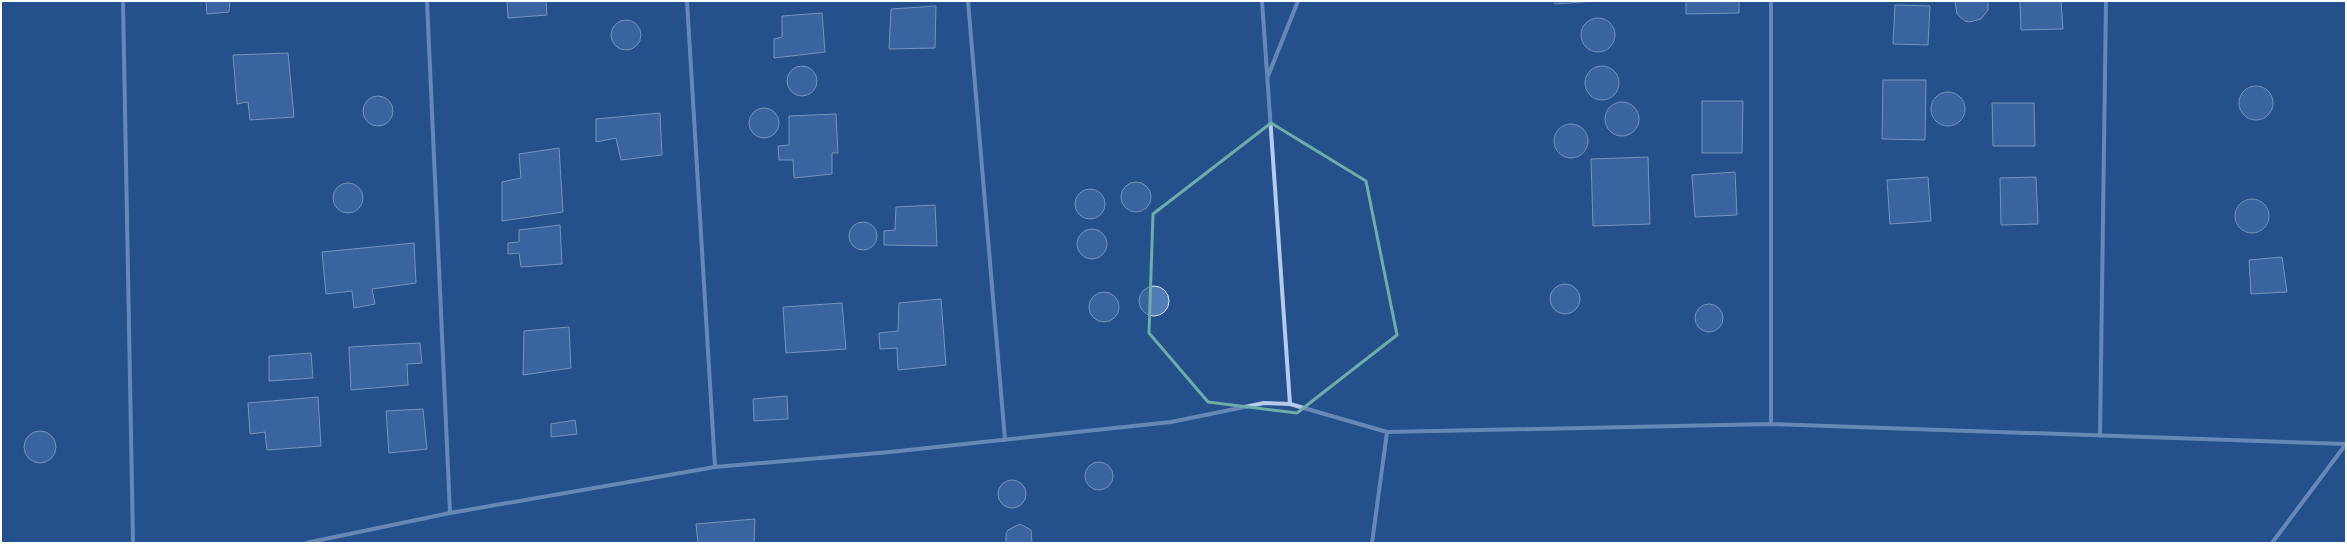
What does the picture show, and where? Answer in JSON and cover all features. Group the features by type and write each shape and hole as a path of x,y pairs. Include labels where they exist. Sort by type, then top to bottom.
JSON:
{"street":[{"path":"123,1 134,543"},
{"path":"427,1 450,513"},
{"path":"688,1 715,467"},
{"path":"968,1 1005,440"},
{"path":"1262,1 1290,404"},
{"path":"1267,78 1298,1"},
{"path":"1771,1 1771,424"},
{"path":"2100,436 2106,1"},
{"path":"306,543 450,513 715,467 890,452 1171,422 1264,403 1290,404 1387,432 1771,424 2346,444"},
{"path":"1372,543 1387,432"},
{"path":"2272,543 2346,444"}],"highlighted area":[{"path":"1271,123 1366,181 1397,335 1297,413 1208,402 1149,333 1153,214"}],"building":[{"path":"206,1 230,1 229,12 207,14"},
{"path":"507,1 546,1 547,15 508,18"},
{"path":"1555,1 1596,1 1555,4"},
{"path":"1686,1 1739,1 1739,13 1686,14"},
{"path":"1955,1 1988,1 1988,10 1981,19 1970,22 1965,21 1957,14"},
{"path":"2020,1 2061,1 2063,29 2021,30"},
{"path":"1895,5 1930,6 1928,45 1893,44"},
{"path":"936,6 935,48 889,49 891,9"},
{"path":"822,13 825,52 774,58 774,39 782,37 782,16"},
{"path":"1601,18 1610,23 1614,28 1614,42 1610,47 1605,51 1595,52 1591,51 1582,42 1581,32 1582,28 1591,19"},
{"path":"626,20 637,24 641,35 637,46 626,50 615,46 611,35 615,24"},
{"path":"288,53 294,117 250,120 248,102 237,104 233,55"},
{"path":"802,66 813,70 817,81 813,92 802,96 791,92 787,81 791,70"},
{"path":"1599,66 1605,66 1614,71 1618,77 1618,89 1614,95 1605,100 1599,100 1590,95 1585,86 1585,80 1590,71"},
{"path":"1883,80 1926,80 1925,140 1882,139"},
{"path":"2253,86 2259,86 2268,91 2272,97 2272,109 2268,115 2259,120 2253,120 2244,115 2239,106 2239,100 2244,91"},
{"path":"1945,92 1951,92 1960,97 1964,103 1964,115 1960,121 1951,126 1945,126 1936,121 1931,112 1931,106 1936,97"},
{"path":"378,96 389,100 393,111 389,122 378,126 367,122 363,111 367,100"},
{"path":"1702,101 1743,101 1742,153 1702,153"},
{"path":"1625,102 1634,107 1638,112 1638,126 1634,131 1629,135 1619,136 1615,135 1606,126 1605,116 1606,112 1615,103"},
{"path":"1992,103 2034,103 2035,146 1993,146"},
{"path":"764,108 775,112 779,123 775,134 764,138 753,134 749,123 753,112"},
{"path":"660,113 662,155 621,160 616,138 596,142 596,119"},
{"path":"836,114 838,153 832,153 832,174 794,178 793,160 779,160 778,146 789,145 789,116"},
{"path":"1568,124 1574,124 1583,129 1587,135 1587,147 1583,153 1574,158 1568,158 1559,153 1554,144 1554,138 1559,129"},
{"path":"559,148 563,212 502,221 502,182 521,178 519,154"},
{"path":"1648,157 1650,224 1593,226 1591,159"},
{"path":"1735,172 1737,215 1695,217 1692,175"},
{"path":"1928,177 1931,221 1890,224 1887,180"},
{"path":"2036,177 2038,224 2001,225 2000,178"},
{"path":"1136,182 1147,186 1151,197 1147,208 1136,212 1125,208 1121,197 1125,186"},
{"path":"348,183 359,187 363,198 359,209 348,213 337,209 333,198 337,187"},
{"path":"1090,189 1101,193 1105,204 1101,215 1090,219 1079,215 1075,204 1079,193"},
{"path":"2249,199 2255,199 2264,204 2268,210 2268,222 2264,228 2255,233 2249,233 2240,228 2235,219 2235,213 2240,204"},
{"path":"935,205 937,246 884,245 884,231 895,230 896,207"},
{"path":"863,222 873,226 877,236 873,246 863,250 853,246 849,236 853,226"},
{"path":"560,225 562,264 521,267 519,253 508,254 508,243 519,242 519,230"},
{"path":"1092,229 1103,233 1107,244 1103,255 1092,259 1081,255 1077,244 1081,233"},
{"path":"414,243 416,283 372,289 375,304 354,308 352,291 326,294 322,252"},
{"path":"2282,257 2287,292 2251,294 2249,260"},
{"path":"1565,284 1576,288 1580,299 1576,310 1565,314 1554,310 1550,299 1554,288"},
{"path":"1154,286 1165,290 1169,301 1165,312 1154,316 1143,312 1139,301 1143,290"},
{"path":"1104,292 1115,296 1119,307 1115,318 1104,322 1093,318 1089,307 1093,296"},
{"path":"941,299 946,365 898,370 897,348 880,349 879,333 898,331 899,303"},
{"path":"842,303 846,349 786,353 783,307"},
{"path":"1709,304 1719,308 1723,318 1719,328 1709,332 1699,328 1695,318 1699,308"},
{"path":"569,327 571,368 523,375 524,331"},
{"path":"420,343 422,363 407,364 408,385 351,390 349,347"},
{"path":"311,353 313,378 269,381 269,356"},
{"path":"787,396 788,419 754,421 753,399"},
{"path":"318,397 321,446 267,450 265,432 250,434 248,403"},
{"path":"423,409 427,449 389,453 386,411"},
{"path":"575,420 577,434 551,437 551,424"},
{"path":"37,431 43,431 53,438 56,447 55,453 49,460 43,463 37,463 27,456 24,450 24,444 31,434"},
{"path":"1099,462 1109,466 1113,476 1109,486 1099,490 1089,486 1085,476 1089,466"},
{"path":"1012,480 1022,484 1026,494 1022,504 1012,508 1002,504 998,494 1002,484"},
{"path":"755,519 754,543 698,543 696,524"},
{"path":"1020,524 1031,530 1032,543 1006,543 1006,534 1008,530"}]}
